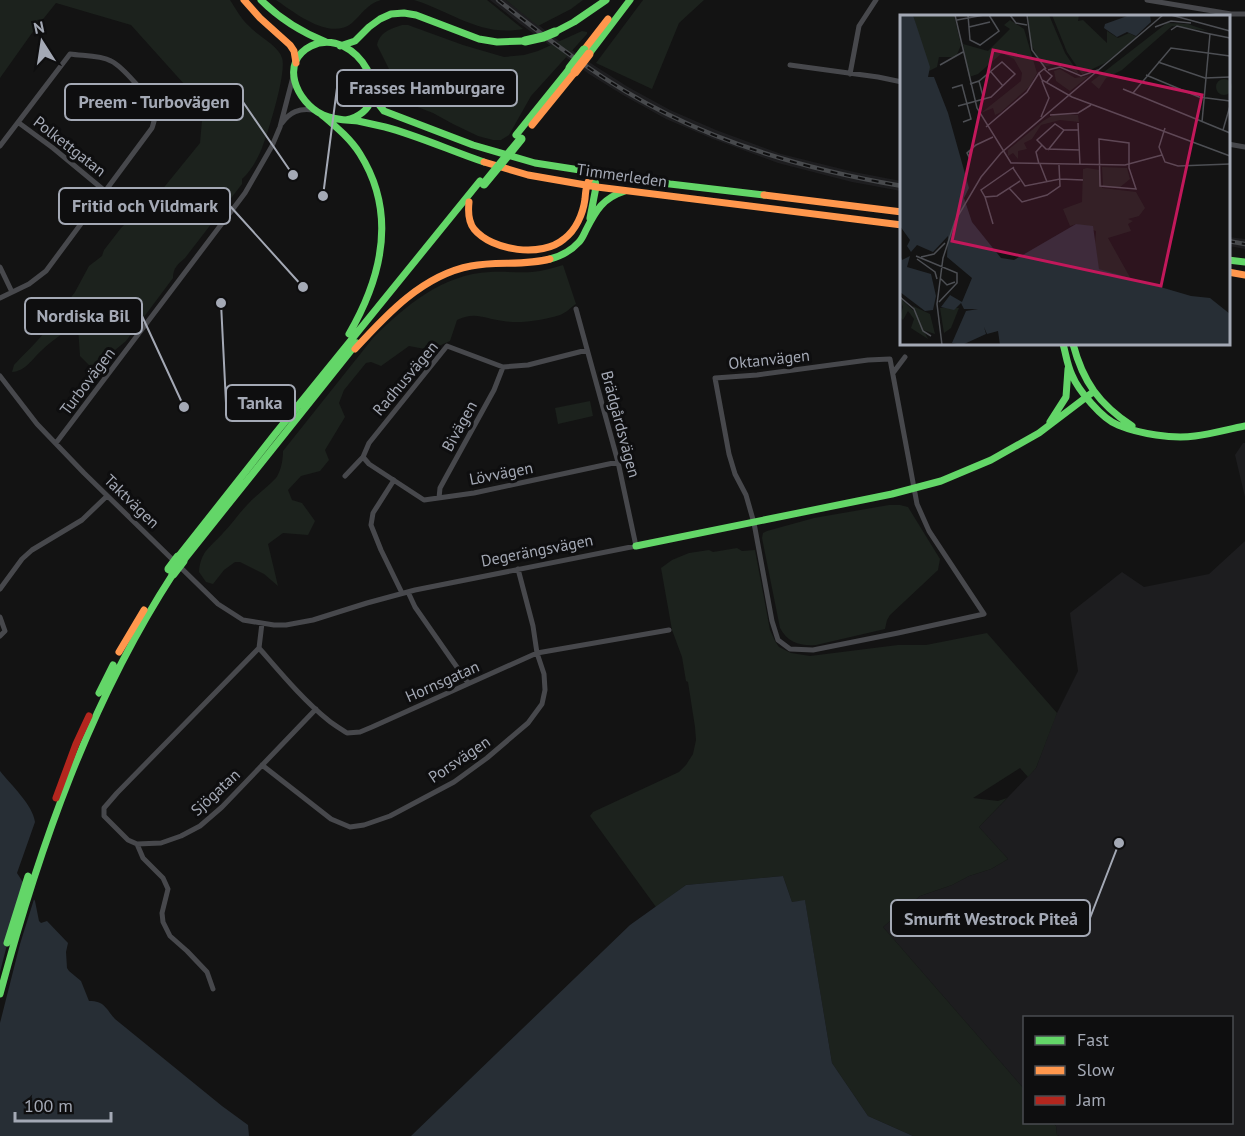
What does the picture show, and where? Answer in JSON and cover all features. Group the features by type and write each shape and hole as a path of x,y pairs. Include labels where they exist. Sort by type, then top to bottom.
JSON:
{"main road":[{"path":"244,0 294,51 294,82 298,93 305,102 348,139 366,165 377,192 381,212 382,233 378,268 366,303 354,328 317,382"},
{"path":"261,0 293,27 340,46 366,65 374,81 374,92 366,109 358,116 346,120 333,119 318,113"},
{"path":"340,46 355,41 380,19 391,14 404,13 416,15 479,39 497,42 525,41 555,32 606,0"},
{"path":"587,52 622,0"},
{"path":"0,972 28,886 104,697 171,572 317,382 630,0"},
{"path":"295,68 308,48 328,43"},
{"name":"Timmerleden","path":"374,92 377,102 384,111 473,145 536,163 670,184 900,212"},
{"name":"Timmerleden","path":"346,120 393,129 506,169 591,186 900,225"},
{"path":"469,202 469,219 479,233 508,247 531,251 541,250 560,243 575,228 594,173"},
{"path":"181,559 336,370 469,202 482,182"},
{"path":"588,226 591,186"},
{"path":"336,370 395,308 438,277 469,266 531,263 552,259 579,242 603,201 624,191"},
{"path":"1230,260 1245,262"},
{"path":"1230,272 1245,275"},
{"path":"1063,345 1076,383 1120,419 1139,431 1166,436 1194,436 1245,426"},
{"path":"1073,345 1089,394"},
{"path":"1048,426 1066,397 1068,363"},
{"name":"Degerängsvägen","path":"636,546 892,495 941,481 991,460 1039,433 1089,394"},
{"path":"0,994 28,886"}],"street":[{"path":"850,74 859,26 876,0"},
{"path":"1147,0 1230,14 1245,14"},
{"path":"0,146 70,54 100,57 112,61 144,94 154,108 156,117 152,128 46,271 29,284 0,298"},
{"path":"790,65 900,82"},
{"name":"Turbovägen","path":"280,127 295,68"},
{"name":"Turbovägen","path":"56,443 245,193 286,118 302,109 318,113"},
{"name":"Polkettgatan","path":"19,123 105,190"},
{"path":"1230,144 1245,147"},
{"path":"0,267 12,292"},
{"name":"Brädgårdsvägen","path":"576,309 618,462 636,546"},
{"name":"Radhusvägen","path":"345,476 363,457 369,442 447,345 502,367 528,365 587,350"},
{"path":"754,523 772,621 778,640 790,648 813,650 984,614 929,531 917,504 893,374 905,357"},
{"name":"Oktanvägen","path":"754,523 746,495 735,474 729,454 715,378 890,359 893,374"},
{"name":"Bivägen","path":"438,498 440,488 494,390 502,367"},
{"name":"Taktvägen","path":"0,376 37,424 107,496 218,603 243,620 262,623"},
{"path":"363,457 369,464 394,480 373,513 371,525 381,550 405,593 468,683"},
{"name":"Lövvägen","path":"394,480 424,500 474,493 618,462"},
{"path":"0,589 22,559 32,550 82,520 107,496"},
{"name":"Degerängsvägen","path":"262,623 286,625 313,620 405,593 636,546"},
{"name":"Porsvägen","path":"262,765 332,819 350,827 390,816 454,782 487,758 528,723 542,705 545,690 544,674 518,569"},
{"path":"0,617 6,631 0,636"},
{"path":"213,989 207,972 170,936 163,922 162,913 168,889 163,878 143,858 137,844 128,840 104,816 104,808 259,648 262,623"},
{"name":"Hornsgatan","path":"259,648 316,709 347,733 360,732 372,727 537,653 669,630"},
{"name":"Sjögatan","path":"137,844 161,843 200,826 222,807 316,709"}],"shaded area":[{"path":"0,0 230,0 246,23 273,45 282,58 282,76 265,140 253,165 242,179 242,184 185,258 176,266 173,278 126,341 98,364 89,365 80,356 78,327 55,339 25,367 12,372 14,365 44,333 57,314 69,305 69,300 89,266 102,256 104,250 124,225 135,223 200,143 202,120 193,94 131,25 56,3 0,78"},
{"path":"276,0 381,0 368,7 352,23 343,28 334,29 313,23"},
{"path":"414,0 487,0 523,29 508,31 480,27"},
{"path":"490,0 506,0 595,66 670,110 781,154 900,181 900,191 852,182 778,163 666,119 589,74"},
{"path":"506,0 583,0 538,26"},
{"path":"643,0 704,0 679,23 652,89 596,63"},
{"path":"402,25 504,57 538,51 582,31 587,34 531,96 509,135 501,140 493,140 478,136 433,113 397,99 389,69 377,45 383,34"},
{"path":"1230,237 1245,239 1245,249 1230,246"},
{"path":"563,265 576,304 562,314 539,320 517,322 475,316 464,317 457,320 450,341 430,350 409,346 381,366 371,362 366,363 344,390 339,403 345,417 325,450 329,460 320,471 301,476 288,490 292,500 302,503 315,521 308,535 283,533 268,544 278,586 264,574 240,562 235,562 224,570 213,584 206,582 199,572 207,550 251,501 276,478 283,451 373,338 398,314 426,294 456,279 490,272 536,272"},
{"path":"590,401 593,416 558,424 555,408"},
{"path":"1245,443 1245,497 1235,455"},
{"path":"889,505 908,507 940,559 938,570 890,615 885,629 816,645 800,644 791,640 780,628 762,538 763,533 814,518"},
{"path":"1245,541 1245,1136 1059,1136 1054,1124 1233,1124 1233,1016 1023,1016 1023,1088 883,927 920,896 991,869 1008,859 979,827 1036,768 1055,717 1078,671 1070,613 1122,572 1144,587 1209,574"},
{"path":"737,548 742,551 755,550 770,630 779,647 791,653 810,656 898,645 926,645 987,633 1057,713 1036,768 1028,777 1020,768 973,798 998,801 1007,798 979,827 1008,859 991,869 920,896 883,927 1023,1088 1023,1124 1054,1124 1059,1136 913,1136 868,1116 832,1063 805,901 792,902 783,876 686,885 656,907 590,816 593,812 679,772 693,754 696,740 688,682 672,630 661,568 672,560 689,553 709,550 713,552"},
{"path":"0,771 26,802 35,822 17,873 35,901 39,921 41,923 47,921 68,943 67,968 81,981 89,1001 102,1004 115,1019 248,1125 249,1136 0,1136"},
{"path":"783,876 792,902 805,900 832,1063 868,1116 913,1136 411,1136 630,925 686,885"}],"pier":[{"path":"30,888 35,896 0,1023 0,972 8,941"}],"railway":[{"path":"498,0 601,76 644,102 695,127 782,159 900,186"},
{"path":"1230,241 1245,244"}],"traffic: fast":[{"path":"261,0 291,24 326,42"},
{"path":"555,32 606,0"},
{"path":"589,54 630,0"},
{"path":"340,46 355,41 380,19 391,14 404,13 416,15 479,39 497,42 525,41"},
{"path":"525,41 555,32"},
{"path":"346,120 363,112 371,99 372,85 367,70 357,56 344,46 328,42 311,46 301,53 294,71 299,92 313,109 331,118 340,120 358,121 398,131 484,162"},
{"path":"570,68 584,50"},
{"path":"516,135 570,68"},
{"path":"374,92 377,102 384,111 473,145 535,163 670,184 764,195"},
{"path":"321,114 356,148 372,176 379,199 381,245 377,268 370,290 349,334"},
{"path":"484,184 521,139"},
{"path":"590,218 596,187 594,173"},
{"path":"178,557 480,181"},
{"path":"550,259 566,253 576,245 601,206 611,197 625,191"},
{"path":"1230,260 1245,262"},
{"path":"183,561 357,343"},
{"path":"1063,345 1070,371 1079,388 1105,417 1118,425 1146,433 1176,437 1201,435 1245,426"},
{"path":"1073,345 1082,370 1094,391 1110,409 1132,426"},
{"path":"1050,422 1066,397 1068,369"},
{"path":"636,546 892,494 941,481 991,460 1039,433 1093,392"},
{"path":"169,569 178,557"},
{"path":"173,574 183,561"},
{"path":"0,994 32,885 70,777 116,673 173,574"},
{"path":"99,693 113,665"},
{"path":"7,943 28,876"}],"traffic: slow":[{"path":"244,0 290,45 294,51 296,63"},
{"path":"584,50 608,19"},
{"path":"575,72 589,54"},
{"path":"532,125 575,72"},
{"path":"484,162 528,175 597,187 900,225"},
{"path":"469,202 471,223 482,237 505,247 543,249 564,239 575,226 583,210 587,185 594,173"},
{"path":"764,195 900,212"},
{"path":"355,349 393,310 437,278 471,266 550,259"},
{"path":"1230,272 1245,275"},
{"path":"119,652 144,610"}],"traffic: jam":[{"path":"56,798 89,716"}],"place":[{"name":"Preem - Turbovägen","path":"293,175"},
{"name":"Frasses Hamburgare","path":"323,196"},
{"name":"Fritid och Vildmark","path":"303,287"},
{"name":"Tanka","path":"221,303"},
{"name":"Nordiska Bil","path":"184,407"},
{"name":"Smurfit Westrock Piteå","path":"1119,843"}]}
